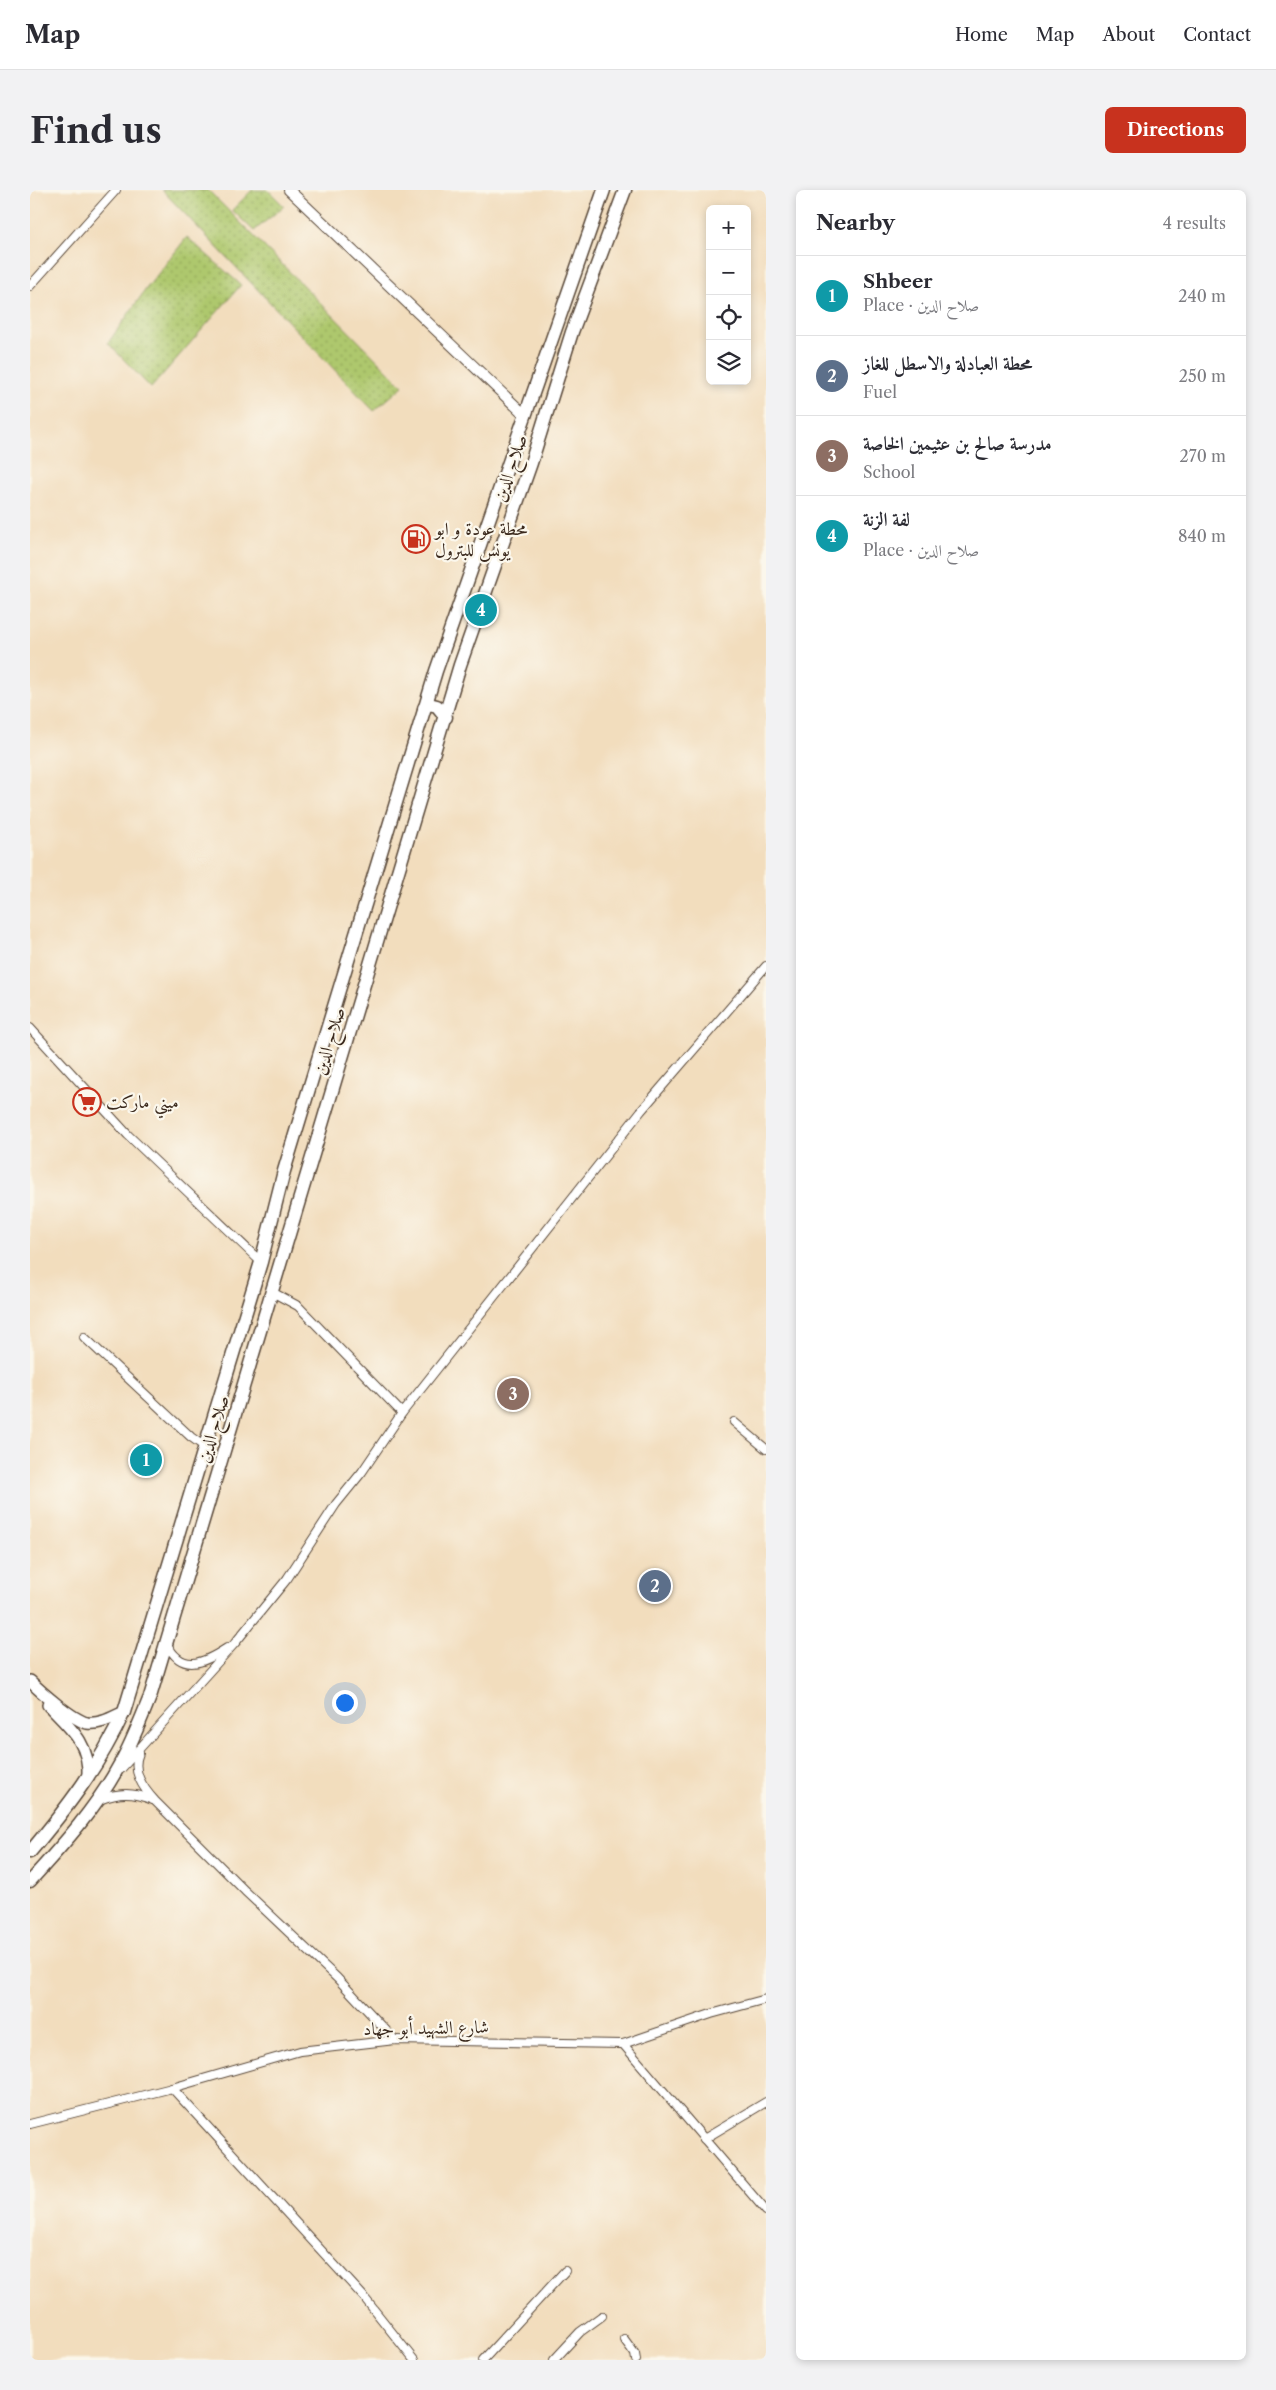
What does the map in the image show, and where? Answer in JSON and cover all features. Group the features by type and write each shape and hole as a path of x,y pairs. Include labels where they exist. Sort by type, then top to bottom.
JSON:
{"highway":[{"name":"صلاح الدين","path":"30,1852 72,1802 88,1779 108,1746 124,1712 261,1262 284,1171 424,708 604,190"},
{"name":"صلاح الدين","path":"30,1880 96,1801 112,1778 140,1720 167,1644 356,1011 481,602 532,463 572,332 625,190"},
{"path":"424,708 428,704 432,704 446,716"},
{"path":"336,1002 339,1015 356,1011"}],"main road":[{"path":"30,1681 39,1691 71,1715 86,1723 103,1721 124,1712"},
{"path":"39,1691 44,1700 84,1747 89,1764 88,1779"}],"street":[{"path":"30,286 116,190"},
{"path":"288,190 526,415"},
{"path":"112,1778 140,1751 235,1643 287,1578 336,1504 362,1472 402,1413 641,1110 766,966"},
{"path":"30,1028 104,1106 128,1135 261,1262"},
{"path":"272,1292 298,1306 402,1413"},
{"path":"84,1337 191,1437 205,1447"},
{"path":"734,1422 766,1449"},
{"path":"167,1644 175,1657 181,1661 193,1663 209,1659 235,1643"},
{"path":"140,1751 136,1760 138,1776 154,1801 245,1892 338,1978 395,2040"},
{"path":"96,1801 127,1793 139,1794 154,1801"},
{"name":"شارع الشهيد أبو جهاد","path":"30,2124 172,2088 300,2051 395,2040 623,2044 711,2014 766,1999"},
{"path":"623,2044 766,2212"},
{"path":"172,2088 363,2296 414,2360"},
{"path":"704,2139 766,2102"},
{"path":"483,2360 565,2271"},
{"path":"554,2360 580,2332 602,2316"},
{"path":"624,2339 635,2354 636,2360"}],"green space":[{"path":"162,190 208,190 403,386 374,411"},
{"path":"252,190 268,190 284,206 254,231 232,210"},
{"path":"187,237 241,285 151,388 108,343 146,289"}],"place":[{"name":"محطة عودة و ابو يونس للبترول","path":"416,539"},
{"name":"لفة الزنة","path":"481,610"},
{"name":"ميني ماركت","path":"87,1102"},
{"name":"مدرسة صالح بن عثيمين الخاصة","path":"513,1394"},
{"name":"Shbeer","path":"146,1460"},
{"name":"محطة العبادلة والاسطل للغاز","path":"655,1586"}]}
